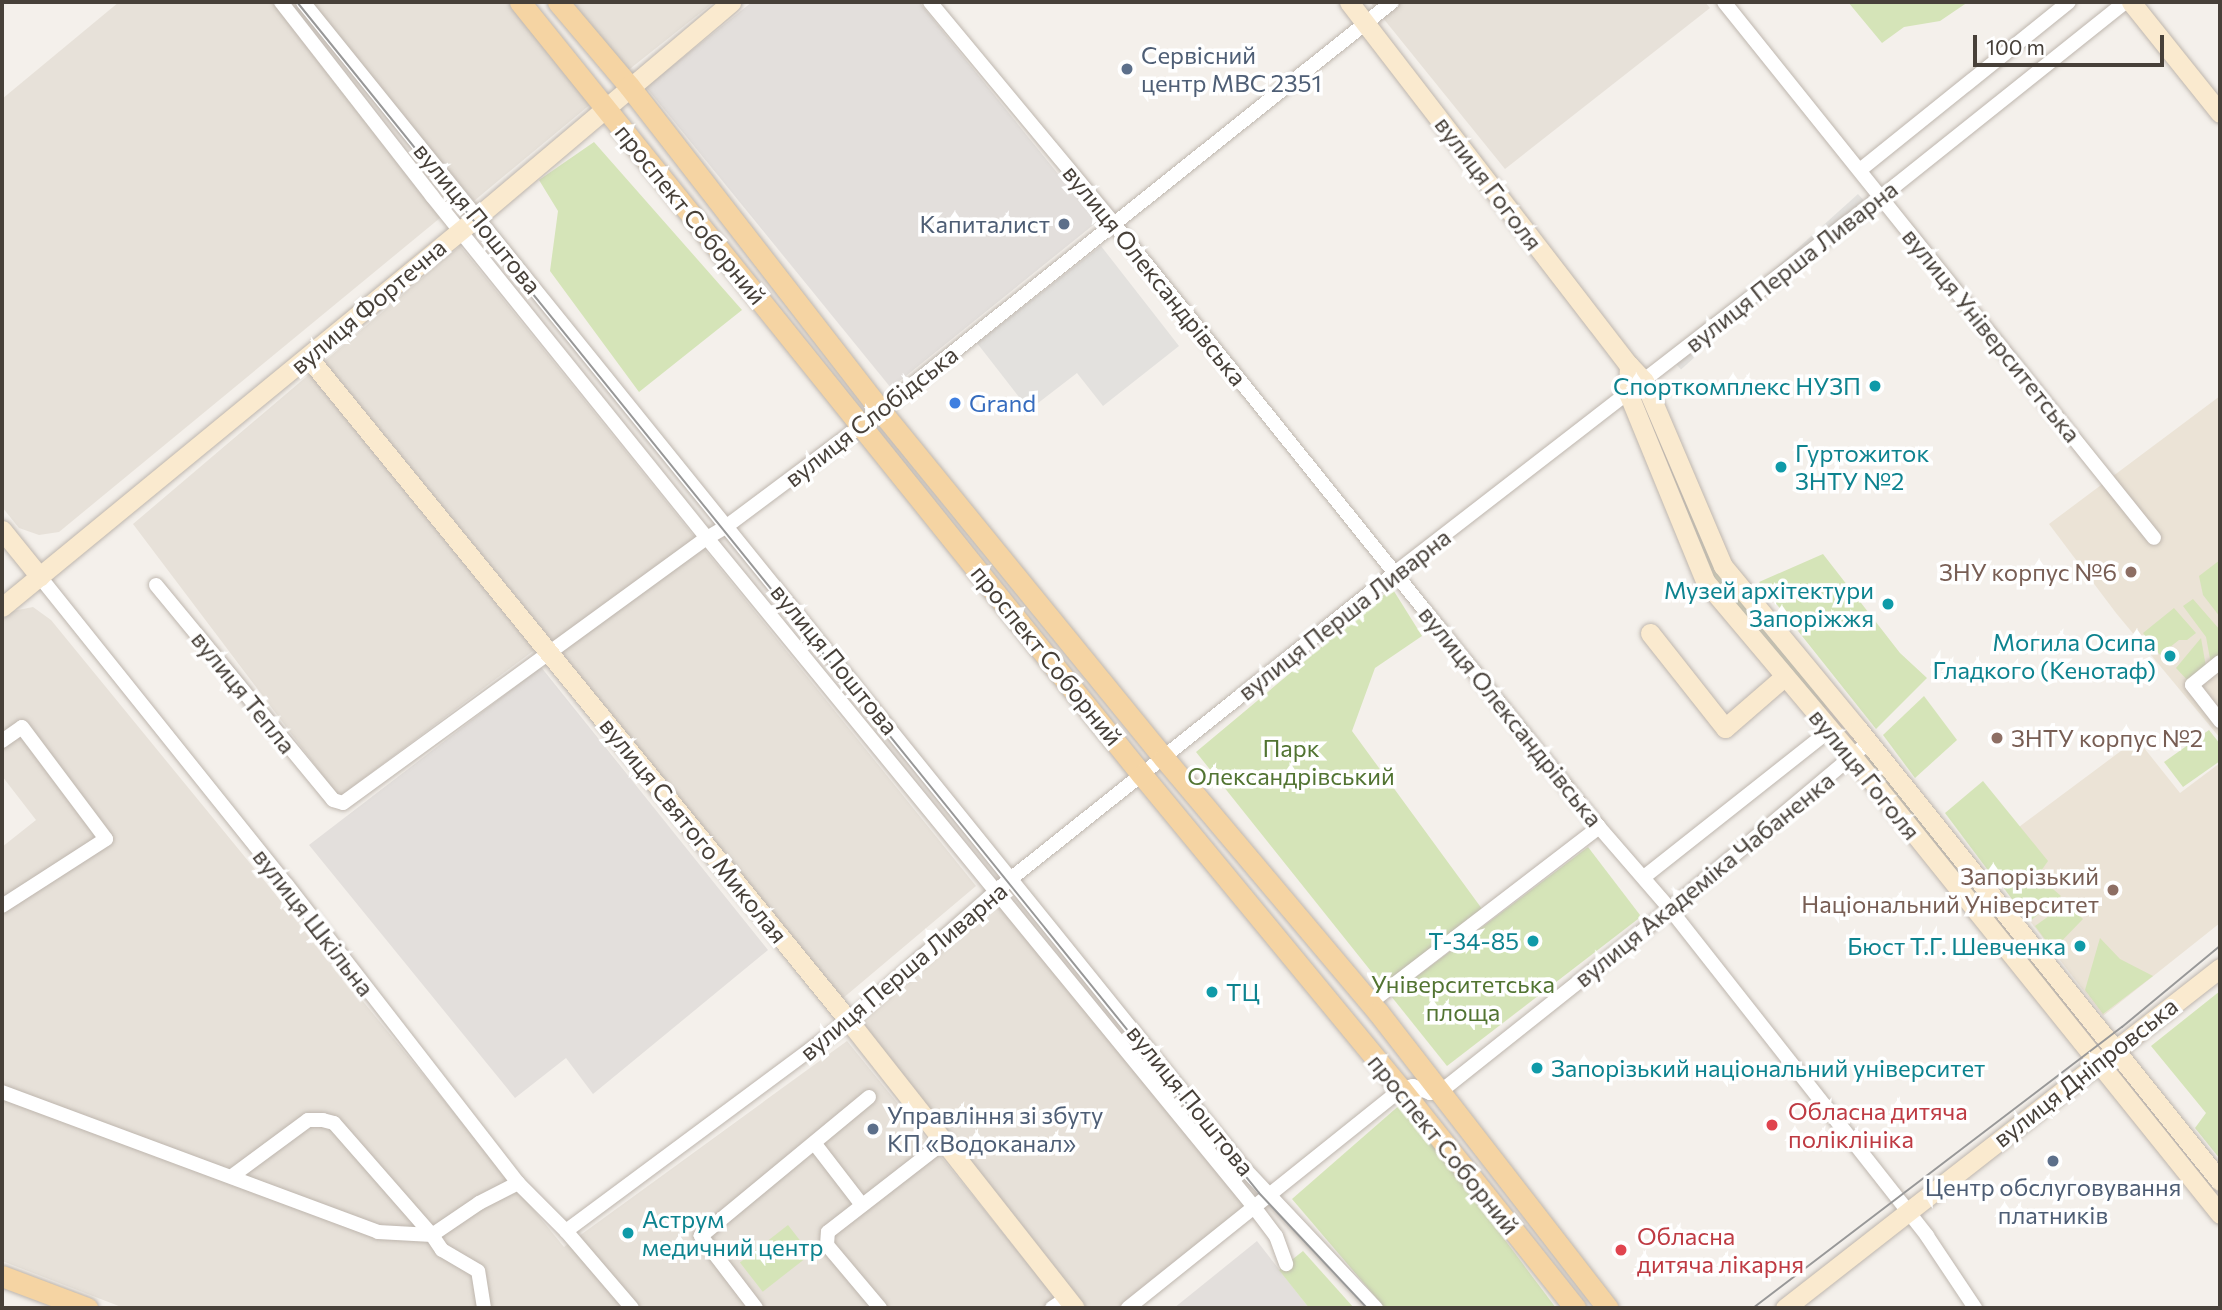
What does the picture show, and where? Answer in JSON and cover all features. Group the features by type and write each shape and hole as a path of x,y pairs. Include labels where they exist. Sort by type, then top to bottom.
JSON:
{"main road":[{"name":"проспект Соборний","path":"520,2 1142,775 1401,1089 1575,1308"},
{"name":"проспект Соборний","path":"558,2 629,86 880,410 1164,758 1370,1003 1608,1308"},
{"path":"2,1276 87,1308"}],"street":[{"name":"вулиця Поштова","path":"281,2 707,538 1254,1207 1276,1236 1286,1264"},
{"name":"вулиця Поштова","path":"303,2 1271,1197 1376,1308"},
{"name":"вулиця Фортечна","path":"2,607 308,357 459,229 477,217 731,2"},
{"name":"вулиця Олександрівська","path":"930,2 1396,572 1598,827 1670,909 1908,1211 1975,1308"},
{"name":"вулиця Гоголя","path":"1349,2 1644,381 1723,566 2220,1181"},
{"name":"вулиця Слобідська","path":"333,800 343,803 354,797 862,425 1392,2"},
{"name":"вулиця Університетська","path":"1724,2 2154,538"},
{"name":"вулиця Перша Ливарна","path":"1860,170 2069,2"},
{"name":"вулиця Перша Ливарна","path":"566,1231 849,1021 997,891 1396,572 1881,196 2125,2"},
{"path":"2131,2 2220,113"},
{"name":"вулиця Святого Миколая","path":"308,357 849,1021 944,1142 1065,1305"},
{"name":"вулиця Гоголя","path":"1629,365 1628,393 1705,580 1853,757 2220,1214"},
{"name":"вулиця Шкільна","path":"2,530 287,885 518,1184 566,1231 632,1308"},
{"name":"вулиця Тепла","path":"156,585 333,800"},
{"path":"1650,633 1726,728 1785,676"},
{"path":"2220,663 2192,685 2220,721"},
{"path":"2,741 22,727 106,839 2,906"},
{"name":"вулиця Академіка Чабаненка","path":"1644,877 1830,730"},
{"name":"вулиця Академіка Чабаненка","path":"1440,1092 1670,909 1868,743"},
{"path":"1370,1003 1598,827"},
{"name":"вулиця Дніпровська","path":"1785,1308 2220,968"},
{"path":"1128,1308 1254,1207 1271,1197 1401,1089 1412,1086 1430,1093 1440,1092"},
{"path":"2,1092 378,1232 432,1235 479,1203 518,1184"},
{"path":"756,1308 701,1236 869,1097"},
{"path":"232,1176 308,1120 334,1123 442,1250 478,1271 485,1308"},
{"path":"880,1308 827,1245 825,1238 828,1232 944,1142"},
{"path":"815,1144 862,1205"}],"shaded area":[{"path":"119,2 273,2 440,218 59,532 39,535 19,528 2,507 2,99"},
{"path":"308,2 511,2 592,103 474,201"},
{"path":"568,2 714,2 626,72"},
{"path":"752,2 919,2 1097,222 891,388 646,87"},
{"path":"1370,2 1705,2 1710,8 1505,169"},
{"path":"1858,194 1866,203 1681,370 1673,361"},
{"path":"460,246 976,886 842,999 549,639 339,797 133,524"},
{"path":"1101,246 1179,346 1103,406 1077,373 1029,410 977,343"},
{"path":"2220,396 2220,738 2116,613 2049,524"},
{"path":"33,607 51,620 564,1247 847,1041 1064,1308 124,1308 2,1261 2,847 36,820 2,776 2,620 13,611"},
{"path":"541,667 768,950 593,1094 566,1058 515,1098 309,845"},
{"name":"Запорізький Національний Університет","path":"2137,739 2180,793 2220,763 2220,923 2103,1016 1980,856"},
{"path":"997,904 1246,1206 1117,1308 1084,1308 862,1023"},
{"path":"1257,1241 1309,1308 1174,1308"}],"green space":[{"path":"1848,2 1968,2 1940,21 1904,27 1882,43"},
{"path":"594,142 742,310 639,392 550,271 558,211 539,180"},
{"path":"1650,411 1719,571 1829,704 1822,710 1712,575 1646,413"},
{"path":"1823,554 1900,653 1927,678 1876,729 1759,582"},
{"path":"2220,560 2220,617 2203,595 2199,576"},
{"name":"Парк Олександрівський","path":"1392,588 1422,636 1375,668 1352,731 1485,913 1386,990 1196,752"},
{"path":"2193,599 2220,630 2220,657 2211,664 2206,637 2183,606"},
{"path":"2174,608 2196,633 2187,640 2179,640 2160,655 2143,633"},
{"path":"2201,638 2206,667 2189,682 2176,668"},
{"path":"1924,696 1957,740 1915,778 1883,735"},
{"path":"2209,730 2220,744 2220,761 2183,787 2164,762"},
{"path":"1868,753 2084,1020 2076,1026 1860,759"},
{"path":"1983,781 2048,861 2034,881 1996,881 1945,813"},
{"name":"Університетська площа","path":"1588,847 1640,915 1638,919 1447,1066 1391,996"},
{"path":"2003,887 2053,889 2061,896 2029,922"},
{"path":"2067,903 2083,919 2053,950 2035,926"},
{"path":"2100,938 2120,959 2153,976 2103,1014 2085,990"},
{"path":"2220,991 2220,1159 2195,1128 2206,1113 2151,1046"},
{"path":"1402,1103 1556,1308 1385,1308 1292,1199"},
{"path":"788,1225 811,1254 763,1292 740,1263"},
{"path":"1303,1251 1354,1308 1309,1308 1279,1270"}],"tram line":[{"path":"297,2 1259,1193 1367,1308"},
{"path":"1753,1308 2122,1027 2220,946"}],"place":[{"name":"Сервісний центр МВС 2351","path":"1127,69"},
{"name":"Капиталист","path":"1064,224"},
{"name":"Спорткомплекс НУЗП","path":"1875,386"},
{"name":"Grand","path":"955,403"},
{"name":"Гуртожиток ЗНТУ №2","path":"1781,467"},
{"name":"ЗНУ корпус №6","path":"2131,572"},
{"name":"Музей архітектури Запоріжжя","path":"1888,604"},
{"name":"Могила Осипа Гладкого (Кенотаф)","path":"2170,656"},
{"name":"ЗНТУ корпус №2","path":"1997,738"},
{"name":"Запорізький Національний Університет","path":"2113,890"},
{"name":"Т-34-85","path":"1533,941"},
{"name":"Бюст Т.Г. Шевченка","path":"2080,946"},
{"name":"ТЦ","path":"1212,992"},
{"name":"Запорізький національний університет","path":"1537,1068"},
{"name":"Обласна дитяча поліклініка","path":"1772,1125"},
{"name":"Управлiння зi збуту КП «Водоканал»","path":"873,1129"},
{"name":"Центр обслуговування платників","path":"2053,1161"},
{"name":"Аструм медичний центр","path":"628,1233"},
{"name":"Обласна дитяча лікарня","path":"1621,1250"}]}
